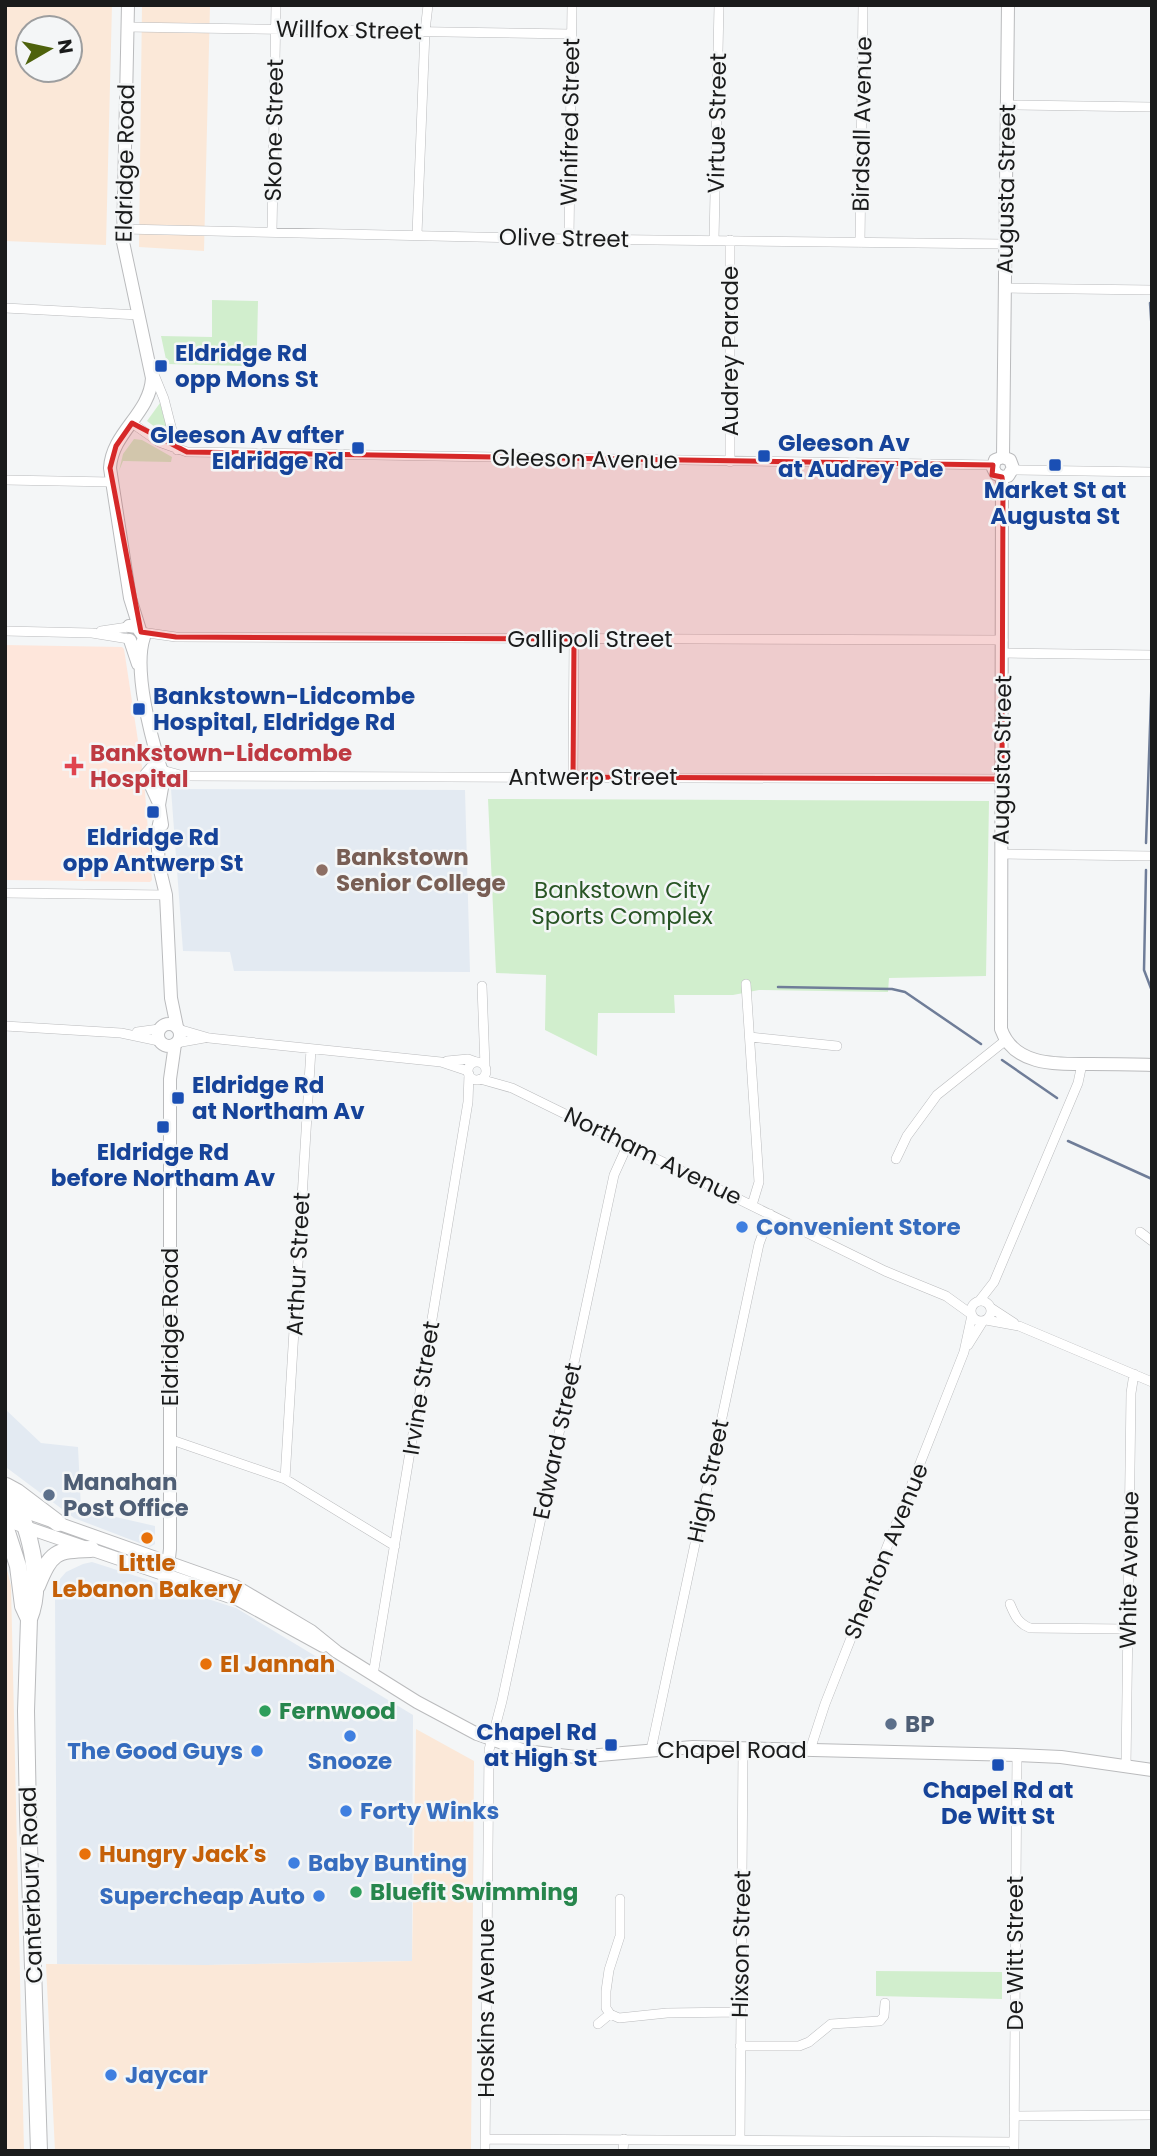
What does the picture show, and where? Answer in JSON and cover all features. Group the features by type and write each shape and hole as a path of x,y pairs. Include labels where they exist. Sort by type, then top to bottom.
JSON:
{"highway":[{"name":"Canterbury Road","path":"5,1487 12,1497 14,1517 33,1556 35,1605 29,1619 27,1778 39,2151"},
{"path":"5,1487 18,1492 58,1523"},
{"name":"Canterbury Road","path":"5,1526 18,1566 23,1606 29,1619"},
{"path":"34,1591 44,1568 56,1553 92,1549"}],"street":[{"name":"Eldridge Road","path":"128,5 124,249 151,366 150,394 113,451 110,462 158,776 159,866 166,895 171,998 177,1028"},
{"name":"Skone Street","path":"272,232 276,5"},
{"path":"417,234 428,5"},
{"name":"Winifred Street","path":"569,239 572,5"},
{"name":"Virtue Street","path":"714,240 719,5"},
{"name":"Birdsall Avenue","path":"860,243 863,5"},
{"name":"Augusta Street","path":"998,461 1005,244 1008,5"},
{"name":"Willfox Street","path":"127,27 572,34"},
{"path":"1007,105 1152,107"},
{"name":"Olive Street","path":"123,229 569,239 1005,244"},
{"name":"Audrey Parade","path":"730,240 730,462"},
{"path":"1004,288 1152,290"},
{"path":"5,308 139,315"},
{"path":"151,366 164,399 177,450"},
{"name":"Gleeson Avenue","path":"132,422 159,442 177,450 730,462 998,461"},
{"path":"998,461 1011,462 1007,474 1152,472"},
{"name":"Augusta Street","path":"1006,1041 999,1019 1007,474"},
{"path":"5,480 111,482"},
{"name":"Gallipoli Street","path":"5,631 176,637 574,639 1003,647 1152,655"},
{"path":"573,776 574,639"},
{"name":"Antwerp Street","path":"158,776 1002,779"},
{"path":"1001,854 1152,856"},
{"path":"5,893 166,895"},
{"path":"746,984 760,1182 752,1205"},
{"path":"481,1065 470,1065 472,1079 484,1076 481,1065 482,986"},
{"name":"Eldridge Road","path":"168,1569 170,1079 166,1038 171,998"},
{"path":"166,1038 170,1024 209,1038"},
{"path":"5,1026 166,1038 209,1038 441,1062 468,1059 481,1065"},
{"path":"750,1037 837,1046"},
{"path":"896,1159 906,1136 937,1095 1006,1041 1017,1051 1038,1061 1152,1065"},
{"name":"Arthur Street","path":"285,1479 311,1048"},
{"path":"441,1062 469,1072"},
{"path":"985,1320 991,1314 994,1282 1078,1083 1082,1064"},
{"name":"Northam Avenue","path":"481,1065 512,1088"},
{"name":"Irvine Street","path":"373,1675 468,1102 469,1072"},
{"name":"Northam Avenue","path":"480,1079 512,1088 885,1271 946,1296 971,1315"},
{"name":"Irvine Street","path":"468,1102 480,1079"},
{"name":"Edward Street","path":"491,1741 614,1175 628,1144"},
{"name":"High Street","path":"651,1750 759,1244 770,1214"},
{"path":"1140,1232 1152,1241"},
{"path":"994,1282 973,1304 971,1315 978,1321 1018,1326 1152,1382"},
{"name":"Northam Avenue","path":"946,1296 979,1300"},
{"path":"979,1300 988,1302 1018,1326"},
{"name":"Shenton Avenue","path":"810,1750 825,1704 964,1352 971,1315"},
{"name":"Shenton Avenue","path":"964,1352 985,1320"},
{"name":"White Avenue","path":"1126,1767 1130,1393 1134,1374"},
{"path":"169,1439 285,1479 395,1546"},
{"name":"Chapel Road","path":"14,1517 29,1513 168,1569"},
{"name":"Chapel Road","path":"14,1517 92,1549 218,1579 250,1594 311,1631 337,1652 450,1720 491,1741 525,1751 560,1756 611,1755 685,1747 1017,1755 1061,1757 1152,1770"},
{"path":"1010,1605 1015,1617 1022,1625 1030,1628 1128,1629"},
{"name":"Hoskins Avenue","path":"485,2151 488,1778 491,1741"},
{"name":"Hixson Street","path":"740,2140 743,1748"},
{"name":"De Witt Street","path":"1014,2146 1017,1755"},
{"path":"620,1899 620,1936 609,1970 606,1991 610,2014 619,2018 667,2013 740,2012"},
{"path":"740,2046 804,2045 831,2024 880,2021 884,2016 885,2003"},
{"path":"598,2024 610,2014"},
{"path":"1014,2116 1152,2115"},
{"path":"485,2138 1014,2146"},
{"path":"623,2151 624,2139"}],"highlighted area":[{"path":"132,423 187,452 993,465 992,475 1002,477 1003,486 1002,779 573,777 574,639 176,637 141,632 110,468 116,446"}],"shaded area":[{"path":"5,5 112,5 106,245 5,241"},
{"path":"142,5 210,5 204,251 139,247"},
{"name":"Bankstown-Lidcombe Hospital","path":"5,645 124,649 144,780 152,880 150,882 5,880"},
{"name":"Bankstown Senior College","path":"171,789 465,790 470,972 234,971 230,952 183,951"},
{"path":"5,1409 41,1443 78,1447 81,1509 155,1526 155,1544 150,1547 74,1518 7,1468"},
{"path":"5,1561 11,1586 24,2151 5,2151"},
{"path":"92,1562 236,1608 413,1715 412,1961 207,1965 57,1964 55,1597 60,1579 66,1572"},
{"path":"416,1729 474,1761 471,2151 55,2151 46,1964 207,1965 412,1961"}],"green space":[{"path":"212,300 258,301 257,346 245,346 245,366 167,364 161,336 212,337"},
{"path":"160,403 169,436 168,437 147,421"},
{"path":"134,439 142,440 172,457 171,462 123,461 119,471 123,454"},
{"name":"Bankstown City Sports Complex","path":"488,799 989,801 986,976 889,978 888,992 759,990 733,995 674,995 675,1013 598,1013 597,1056 545,1030 546,975 496,973"},
{"path":"876,1971 1002,1972 1002,1999 876,1996"}],"waterway":[{"path":"1150,303 1152,333"},
{"path":"1146,843 1152,670"},
{"path":"1146,870 1144,970 1152,991"},
{"path":"778,987 892,989 905,992 981,1044"},
{"path":"1002,1060 1057,1098"},
{"path":"1068,1141 1152,1179"}],"place":[{"name":"Eldridge Rd opp Mons St","path":"161,366"},
{"name":"Gleeson Av after Eldridge Rd","path":"358,448"},
{"name":"Gleeson Av at Audrey Pde","path":"764,456"},
{"name":"Market St at Augusta St","path":"1055,465"},
{"name":"Bankstown-Lidcombe Hospital, Eldridge Rd","path":"139,709"},
{"name":"Bankstown-Lidcombe Hospital","path":"74,766"},
{"name":"Eldridge Rd opp Antwerp St","path":"153,812"},
{"name":"Bankstown Senior College","path":"322,870"},
{"name":"Eldridge Rd at Northam Av","path":"178,1098"},
{"name":"Eldridge Rd before Northam Av","path":"163,1127"},
{"name":"Convenient Store","path":"742,1227"},
{"name":"Manahan Post Office","path":"49,1495"},
{"name":"Little Lebanon Bakery","path":"147,1538"},
{"name":"El Jannah","path":"206,1664"},
{"name":"Fernwood","path":"265,1711"},
{"name":"BP","path":"891,1724"},
{"name":"Snooze","path":"350,1736"},
{"name":"Chapel Rd at High St","path":"611,1745"},
{"name":"The Good Guys","path":"257,1751"},
{"name":"Chapel Rd at De Witt St","path":"998,1765"},
{"name":"Forty Winks","path":"346,1811"},
{"name":"Hungry Jack's","path":"85,1854"},
{"name":"Baby Bunting","path":"294,1863"},
{"name":"Bluefit Swimming","path":"356,1892"},
{"name":"Supercheap Auto","path":"319,1896"},
{"name":"Jaycar","path":"111,2075"}]}
